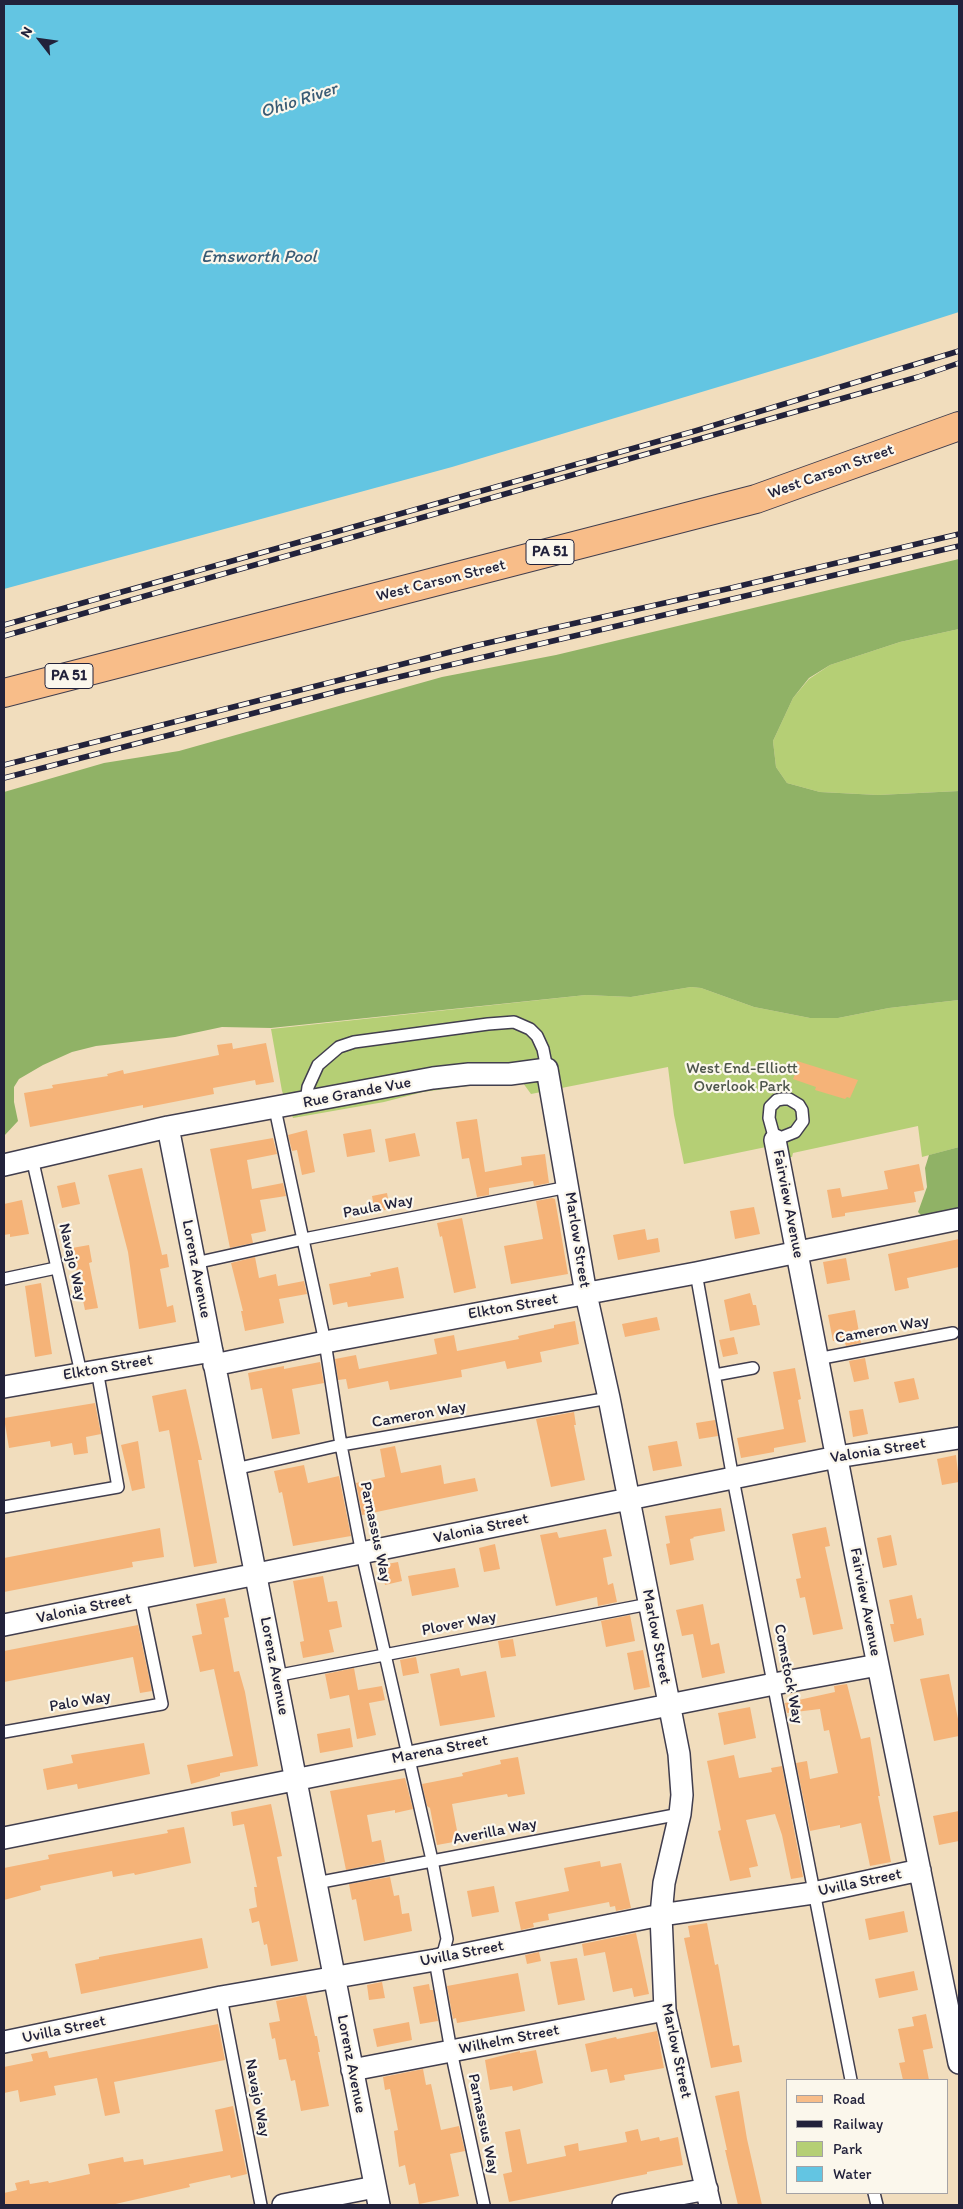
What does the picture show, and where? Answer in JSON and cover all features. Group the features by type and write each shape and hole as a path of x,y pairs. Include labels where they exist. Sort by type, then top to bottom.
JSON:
{"main road":[{"name":"West Carson Street","path":"4,693 756,499 959,426"}],"street":[{"name":"Rue Grande Vue","path":"32,1158 168,1128 451,1076 510,1074 548,1069"},
{"name":"Marlow Street","path":"548,1069 586,1294 630,1499 679,1754 682,1795 680,1814 664,1883 661,1915 665,2010 708,2197"},
{"name":"Lorenz Avenue","path":"168,1128 377,2196"},
{"name":"Fairview Avenue","path":"775,1140 798,1252 817,1360 959,2063"},
{"path":"4,1165 32,1158"},
{"name":"Elkton Street","path":"4,1387 89,1372 213,1358 325,1342 696,1273 959,1219"},
{"name":"Valonia Street","path":"4,1625 837,1458 959,1438"},
{"name":"Marena Street","path":"4,1838 408,1756 878,1665"},
{"name":"Uvilla Street","path":"4,2042 221,1997 437,1960 661,1915 813,1893 920,1870"},
{"name":"Wilhelm Street","path":"352,2070 665,2010"},
{"path":"282,2205 377,2196"},
{"path":"623,2205 708,2197"}],"lane":[{"path":"306,1102 308,1087 318,1065 339,1047 354,1042 514,1022 530,1028 537,1036 543,1049 548,1069"},
{"name":"Parnassus Way","path":"275,1109 325,1342 341,1445 362,1554 432,1860 447,1940 444,1950 437,1960 451,2051 484,2205"},
{"name":"Navajo Way","path":"4,1507 118,1487 89,1372 56,1268 32,1158"},
{"name":"Paula Way","path":"194,1263 304,1238 568,1187"},
{"path":"4,1278 56,1268"},
{"name":"Comstock Way","path":"696,1273 733,1479 813,1893 852,2079"},
{"name":"Cameron Way","path":"817,1360 953,1333"},
{"path":"715,1375 753,1368"},
{"name":"Cameron Way","path":"235,1469 341,1445 609,1398"},
{"name":"Palo Way","path":"4,1732 162,1704 140,1597"},
{"name":"Plover Way","path":"275,1676 649,1604"},
{"name":"Averilla Way","path":"316,1883 680,1814"},
{"name":"Navajo Way","path":"221,1997 261,2205"}],"green space":[{"path":"959,559 959,629 900,642 830,665 809,678 793,698 773,741 776,767 787,783 820,792 878,795 959,791 959,1000 889,1008 838,1018 810,1018 754,1007 701,988 691,987 631,997 586,995 271,1028 222,1027 175,1037 96,1046 72,1052 43,1065 19,1079 14,1087 14,1102 18,1121 4,1136 4,792 104,763 179,751 442,677 556,655"},
{"path":"959,629 959,791 878,795 820,792 787,783 776,767 773,741 793,698 809,679 830,665 900,642"},
{"name":"West End-Elliott Overlook Park","path":"691,987 701,988 754,1007 810,1018 838,1018 889,1008 959,1000 959,1147 922,1157 918,1126 793,1153 792,1157 787,1157 766,1147 684,1164 674,1115 668,1067 531,1094 523,1083 505,1081 423,1092 384,1102 293,1118 282,1091 271,1029 586,995 631,997"},
{"path":"959,1147 959,1216 925,1219 918,1212 927,1187 925,1168 929,1155"}],"water":[{"name":"Emsworth Pool","path":"4,4 959,4 959,312 818,357 452,467 4,589"}],"building":[{"path":"232,1043 233,1049 266,1043 274,1082 256,1085 255,1080 213,1088 214,1094 143,1108 143,1105 30,1127 24,1093 53,1088 52,1085 108,1076 107,1074 123,1070 124,1074 219,1055 217,1045"},
{"path":"797,1061 858,1080 850,1098 847,1097 845,1099 815,1090 816,1087 793,1079 795,1074 792,1073"},
{"path":"477,1119 485,1172 522,1165 521,1157 545,1154 549,1183 534,1186 533,1181 489,1188 489,1195 477,1197 469,1158 462,1159 456,1122"},
{"path":"371,1129 375,1152 347,1157 343,1134"},
{"path":"307,1130 315,1172 302,1175 297,1150 292,1151 288,1135"},
{"path":"415,1133 420,1156 389,1162 385,1139"},
{"path":"273,1138 277,1154 247,1160 252,1189 283,1183 286,1196 260,1200 266,1231 251,1234 253,1243 230,1248 210,1149"},
{"path":"919,1164 924,1190 914,1192 916,1202 845,1213 845,1216 832,1218 827,1190 840,1188 842,1197 888,1189 884,1171"},
{"path":"142,1168 162,1255 167,1254 169,1267 160,1269 167,1307 173,1305 176,1322 139,1329 128,1252 108,1175"},
{"path":"75,1182 80,1204 62,1208 57,1186"},
{"path":"387,1193 390,1209 375,1212 372,1196"},
{"path":"555,1199 568,1274 511,1284 504,1246 543,1239 536,1201"},
{"path":"22,1200 29,1234 10,1237 10,1234 4,1235 4,1204"},
{"path":"754,1207 760,1234 735,1239 730,1211"},
{"path":"462,1218 476,1288 454,1293 442,1236 440,1237 437,1223"},
{"path":"645,1229 647,1240 658,1238 660,1252 618,1260 613,1235"},
{"path":"959,1239 959,1267 907,1278 909,1288 895,1291 888,1254"},
{"path":"89,1245 92,1262 89,1263 98,1308 85,1310 72,1248"},
{"path":"255,1257 259,1278 276,1274 278,1286 304,1281 307,1294 279,1299 284,1323 245,1331 241,1311 243,1311 231,1263"},
{"path":"846,1258 850,1280 827,1284 823,1262"},
{"path":"398,1267 404,1298 348,1307 347,1302 333,1305 329,1284 371,1276 370,1273"},
{"path":"41,1283 52,1354 35,1357 25,1286"},
{"path":"750,1293 753,1305 756,1305 760,1325 730,1331 724,1300"},
{"path":"855,1310 861,1343 846,1346 844,1339 833,1341 828,1315"},
{"path":"657,1317 660,1330 625,1337 622,1324"},
{"path":"575,1321 579,1344 540,1352 542,1362 507,1369 505,1361 461,1370 462,1377 390,1390 388,1381 348,1389 346,1379 338,1380 335,1359 356,1355 359,1369 437,1354 434,1339 454,1335 457,1351 519,1339 518,1336"},
{"path":"734,1337 738,1354 723,1357 719,1340"},
{"path":"865,1358 869,1379 854,1382 849,1361"},
{"path":"320,1362 324,1383 292,1389 300,1434 272,1439 262,1388 251,1390 248,1373"},
{"path":"795,1368 801,1399 798,1400 806,1442 774,1448 774,1452 741,1458 737,1438 784,1429 773,1372"},
{"path":"914,1378 919,1399 899,1403 894,1382"},
{"path":"186,1389 202,1460 198,1460 217,1563 194,1567 169,1430 159,1432 152,1396"},
{"path":"95,1403 101,1434 86,1437 88,1453 74,1455 72,1443 51,1447 50,1441 9,1448 4,1418"},
{"path":"863,1409 868,1434 853,1437 849,1411"},
{"path":"574,1412 576,1425 574,1425 585,1480 551,1487 536,1419"},
{"path":"715,1420 718,1436 699,1439 696,1423"},
{"path":"138,1441 145,1488 132,1491 121,1445"},
{"path":"677,1441 682,1466 653,1471 648,1446"},
{"path":"395,1446 401,1473 441,1465 444,1484 475,1478 478,1491 362,1515 356,1483 385,1477 380,1449"},
{"path":"956,1455 959,1482 942,1485 937,1459"},
{"path":"304,1465 308,1483 339,1476 351,1536 293,1546 282,1492 279,1493 274,1471"},
{"path":"721,1508 725,1531 693,1537 690,1539 694,1560 670,1565 666,1544 670,1543 665,1516"},
{"path":"826,1527 830,1546 825,1547 843,1629 813,1635 805,1597 800,1598 796,1579 801,1578 792,1534"},
{"path":"160,1528 164,1557 132,1562 133,1567 4,1592 4,1558"},
{"path":"606,1529 612,1556 603,1558 608,1585 613,1583 617,1602 598,1606 597,1597 556,1606 540,1535 557,1532 559,1538"},
{"path":"891,1535 897,1565 883,1568 877,1538"},
{"path":"495,1544 500,1569 484,1572 479,1548"},
{"path":"398,1562 402,1581 385,1585 381,1565"},
{"path":"455,1568 459,1587 412,1596 408,1576"},
{"path":"323,1576 328,1602 337,1601 342,1627 329,1630 334,1652 303,1658 300,1642 304,1641 293,1581"},
{"path":"912,1595 917,1619 921,1618 924,1635 894,1642 890,1624 894,1624 889,1600"},
{"path":"225,1598 229,1617 224,1618 234,1672 239,1671 245,1692 258,1766 220,1773 220,1776 191,1784 187,1765 233,1756 214,1669 200,1672 192,1636 202,1634 196,1604"},
{"path":"703,1604 711,1645 719,1643 725,1673 702,1678 693,1634 682,1636 676,1610"},
{"path":"630,1615 635,1641 606,1647 601,1621"},
{"path":"138,1625 152,1691 140,1693 133,1657 4,1682 4,1651"},
{"path":"513,1639 516,1656 501,1658 498,1641"},
{"path":"643,1650 650,1687 634,1690 627,1653"},
{"path":"416,1657 419,1673 403,1676 400,1660"},
{"path":"354,1668 358,1690 382,1686 385,1700 369,1703 376,1735 357,1739 349,1695 330,1699 325,1674"},
{"path":"459,1668 461,1676 486,1671 495,1717 440,1726 430,1674"},
{"path":"949,1674 959,1724 959,1736 934,1741 920,1679"},
{"path":"847,1684 861,1739 870,1737 880,1796 878,1796 891,1862 870,1866 861,1823 840,1828 840,1825 810,1831 796,1763 807,1761 810,1779 838,1773 829,1730 824,1731 820,1709 787,1713 785,1703 835,1692 834,1686"},
{"path":"750,1707 756,1738 724,1745 718,1713"},
{"path":"350,1728 353,1747 320,1753 317,1734"},
{"path":"144,1743 150,1774 78,1789 77,1784 47,1790 43,1769 73,1763 71,1755"},
{"path":"734,1755 739,1778 772,1772 771,1768 782,1766 803,1877 791,1879 782,1835 775,1814 746,1820 758,1866 749,1868 751,1877 730,1881 718,1831 721,1830 707,1761"},
{"path":"518,1757 525,1794 508,1797 507,1794 452,1804 459,1841 437,1845 430,1808 427,1806 422,1784 463,1776 462,1773 501,1764 500,1760"},
{"path":"405,1778 413,1809 395,1813 395,1810 367,1815 372,1842 381,1840 385,1862 346,1870 330,1791"},
{"path":"271,1804 282,1856 277,1857 298,1961 271,1966 267,1944 264,1945 259,1921 252,1923 249,1909 257,1907 254,1887 257,1887 244,1824 233,1826 231,1812"},
{"path":"959,1811 959,1841 939,1845 933,1816"},
{"path":"184,1827 191,1863 135,1875 134,1873 113,1877 112,1871 40,1886 41,1890 4,1900 4,1868 49,1859 48,1855 168,1833 167,1830"},
{"path":"600,1861 601,1867 621,1863 631,1908 616,1911 615,1906 610,1907 609,1902 548,1914 549,1920 533,1923 534,1927 521,1930 515,1902 569,1891 564,1868"},
{"path":"390,1877 394,1896 399,1895 402,1914 409,1913 412,1931 364,1941 356,1899 352,1900 349,1884"},
{"path":"494,1886 499,1912 472,1917 467,1891"},
{"path":"904,1911 908,1932 869,1940 865,1919"},
{"path":"707,1923 715,1965 718,1964 733,2046 739,2045 742,2062 711,2068 684,1938 690,1937 688,1926"},
{"path":"636,1933 649,1994 634,1997 632,1988 613,1992 605,1952 584,1956 582,1944"},
{"path":"202,1938 208,1968 81,1994 75,1964 99,1959 99,1957"},
{"path":"539,1952 541,1961 527,1964 525,1955"},
{"path":"577,1958 585,2000 558,2005 550,1962"},
{"path":"914,1971 918,1990 879,1998 875,1979"},
{"path":"518,1973 525,2011 457,2023 456,2018 453,2019 447,1986"},
{"path":"382,1982 385,1998 369,2000 367,1985"},
{"path":"429,1984 430,1990 433,1990 438,2021 420,2024 413,1987"},
{"path":"306,1995 315,2036 317,2036 320,2052 318,2052 329,2106 301,2111 295,2080 291,2081 286,2059 279,2060 275,2038 272,2039 269,2023 280,2021 276,2001"},
{"path":"926,2014 933,2048 923,2050 929,2079 903,2079 899,2063 905,2062 898,2029 914,2026 912,2017"},
{"path":"409,2022 412,2040 377,2047 373,2029"},
{"path":"218,2024 225,2060 114,2082 120,2113 105,2116 97,2078 54,2086 56,2095 20,2102 18,2090 4,2093 4,2067 33,2061 31,2054 47,2051 49,2058"},
{"path":"657,2031 664,2068 624,2075 625,2080 610,2083 607,2069 591,2072 585,2044"},
{"path":"536,2050 543,2083 513,2091 512,2086 490,2090 485,2060 520,2051 520,2053"},
{"path":"423,2069 426,2085 431,2084 441,2130 459,2126 465,2151 450,2154 459,2196 419,2204 415,2183 409,2185 405,2165 399,2167 394,2131 398,2130 390,2089 385,2090 383,2077"},
{"path":"739,2091 747,2139 762,2205 738,2205 725,2150 727,2150 715,2096"},
{"path":"233,2106 247,2174 231,2178 230,2175 189,2184 190,2187 111,2205 4,2205 4,2193 17,2190 15,2183 29,2180 30,2184 48,2181 49,2183 90,2174 88,2164 123,2157 124,2162 143,2159 144,2165 223,2151 215,2110"},
{"path":"520,2129 527,2164 566,2156 564,2146 578,2143 579,2151 627,2142 625,2132 638,2129 641,2141 659,2137 660,2141 678,2137 683,2165 509,2202 503,2174 512,2172 505,2132"}],"railway":[{"path":"4,625 695,431 959,351"},
{"path":"4,636 918,377 959,363"},
{"path":"4,765 474,646 959,534"},
{"path":"4,778 343,690 959,546"}],"water label":[{"name":"Ohio River","path":"299,101"}]}
